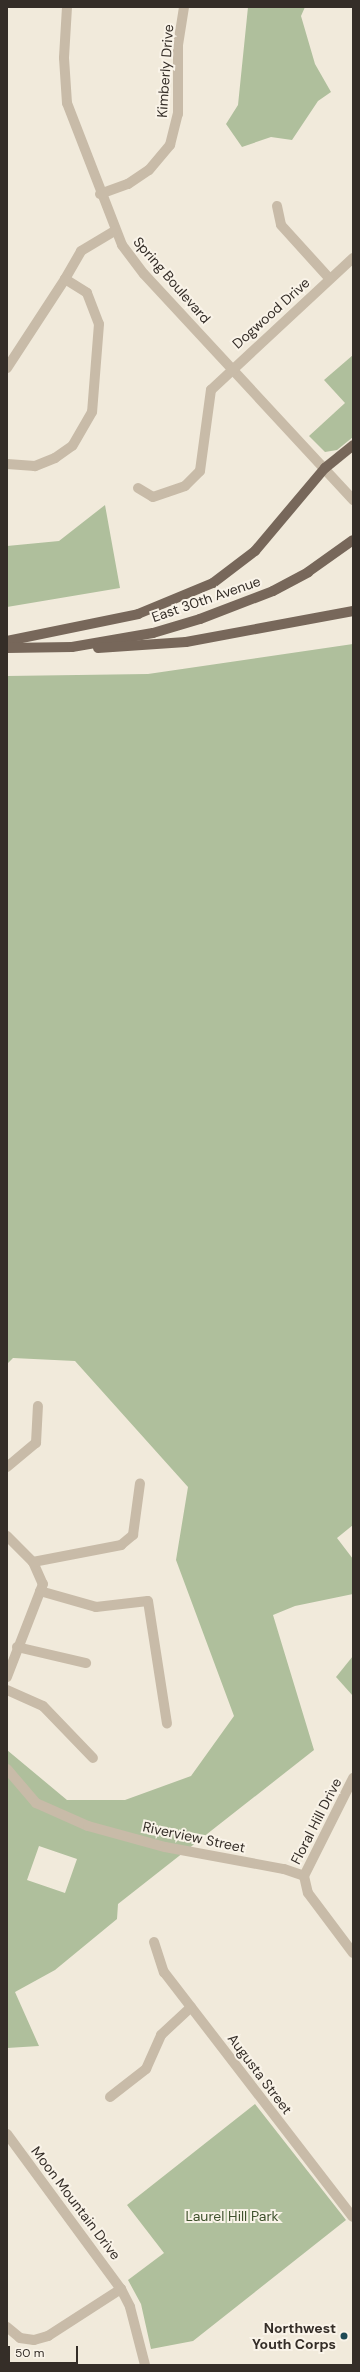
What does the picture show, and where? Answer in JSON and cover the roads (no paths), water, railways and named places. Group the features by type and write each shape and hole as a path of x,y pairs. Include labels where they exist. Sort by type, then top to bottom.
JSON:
{"main road":[{"path":"7,641 138,614 213,583 255,551 325,468 353,445"},
{"name":"East 30th Avenue","path":"7,648 72,647 153,633 234,607 308,572 353,540"},
{"path":"72,647 186,642 353,611"}],"street":[{"name":"Spring Boulevard","path":"67,7 64,58 67,103 114,231 144,274 353,500"},
{"name":"Kimberly Drive","path":"100,194 128,184 150,170 170,145 178,114 178,45 184,7"},
{"name":"Dogwood Drive","path":"277,206 281,225 330,278"},
{"path":"7,368 65,279 81,251 114,231"},
{"name":"Dogwood Drive","path":"138,488 153,497 185,486 200,471 211,390 232,368 353,258"},
{"path":"7,464 35,466 55,458 72,446 92,412 97,313 87,293 65,279"},
{"path":"7,1467 36,1443 38,1406"},
{"path":"33,1562 121,1545 133,1535 140,1483"},
{"path":"7,1536 33,1562 43,1584 13,1650 7,1676"},
{"path":"40,1591 96,1607 148,1601 167,1724"},
{"path":"13,1650 86,1663"},
{"path":"7,1690 44,1706 93,1758"},
{"name":"Riverview Street","path":"7,1769 36,1803 88,1826 165,1847 284,1869 304,1876"},
{"name":"Floral Hill Drive","path":"304,1876 353,1778"},
{"path":"304,1876 308,1893 353,1953"},
{"name":"Augusta Street","path":"154,1942 164,1972 353,2217"},
{"path":"110,2097 146,2069 161,2035 191,2007"},
{"name":"Moon Mountain Drive","path":"7,2134 121,2289 130,2307 145,2365"},
{"path":"7,2327 20,2338 34,2340 48,2336 121,2289"}],"place":[{"name":"Northwest Youth Corps","path":"344,2336"}],"park label":[{"name":"Laurel Hill Park","path":"232,2216"}]}
